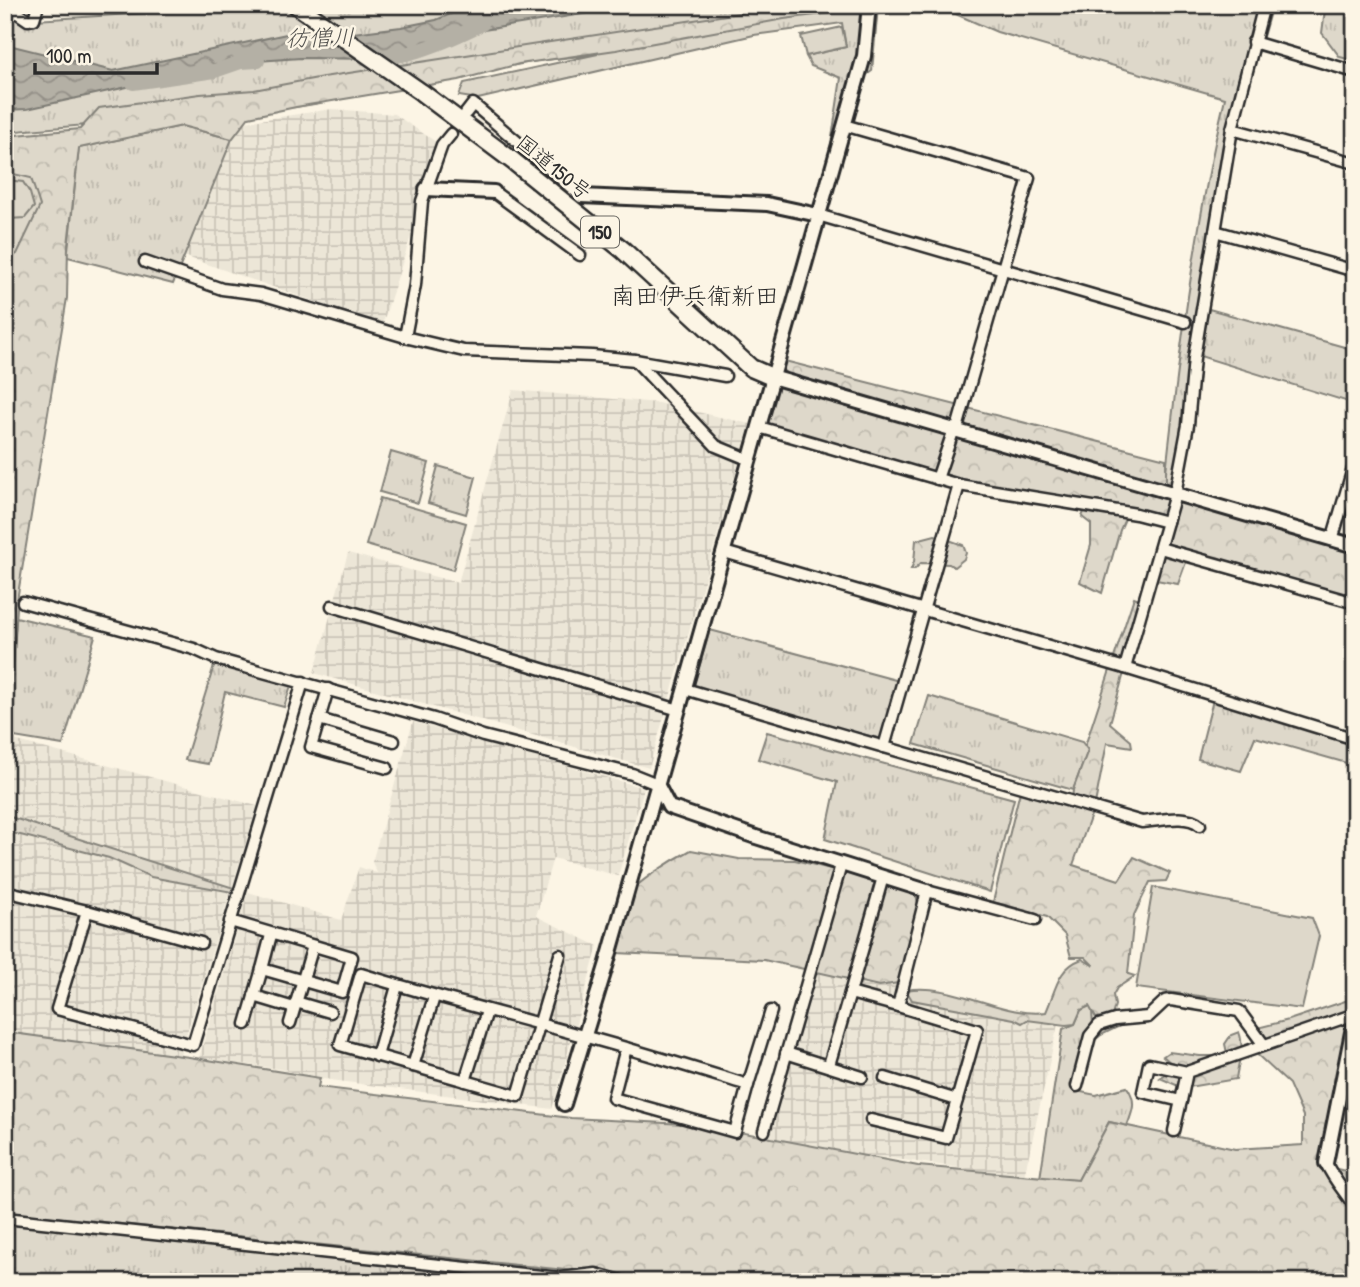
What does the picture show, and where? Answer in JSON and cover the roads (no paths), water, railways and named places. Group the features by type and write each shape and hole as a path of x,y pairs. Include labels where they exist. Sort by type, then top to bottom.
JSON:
{"highway":[{"name":"国道150号","path":"296,5 504,153 623,250 751,368 772,377"}],"street":[{"path":"6,5 28,20 34,19 38,5"},
{"path":"564,1104 607,963 864,56 869,7 884,5"},
{"path":"1125,668 1175,494 1188,425 1194,358 1231,129 1264,5"},
{"path":"1254,42 1355,72"},
{"path":"466,113 473,103 581,196 767,204 818,215 1185,322"},
{"path":"844,125 1028,178 955,432 937,479"},
{"path":"1231,129 1355,163"},
{"path":"405,337 415,285 419,219 426,189 442,145 451,134"},
{"path":"426,189 494,192 580,255"},
{"path":"1215,231 1355,271"},
{"path":"145,262 222,289 261,294 405,337 464,351 635,360 725,376"},
{"path":"635,360 716,446 750,460"},
{"path":"772,377 1355,546"},
{"path":"759,427 959,485 1136,514 1167,522"},
{"path":"1332,540 1355,462"},
{"path":"884,747 959,485"},
{"path":"1160,548 1355,603"},
{"path":"724,552 1125,668 1355,739"},
{"path":"23,602 194,649 216,659 435,719 483,736 632,774 657,784 669,807 927,891 1035,920"},
{"path":"332,606 679,710"},
{"path":"87,911 57,1009 193,1045 303,682"},
{"path":"328,689 311,747 387,768"},
{"path":"685,689 1142,821 1185,819 1195,820 1200,825"},
{"path":"319,719 394,741"},
{"path":"764,1131 841,864"},
{"path":"829,1065 883,877"},
{"path":"5,891 201,943"},
{"path":"898,1006 927,891"},
{"path":"230,921 352,957 342,992 262,969"},
{"path":"246,1024 271,934"},
{"path":"290,1023 313,946"},
{"path":"560,955 541,1025 518,1097 340,1045 361,974 434,997 487,1011 541,1025 583,1036 626,1048 748,1085"},
{"path":"377,1056 397,986"},
{"path":"850,993 977,1030 946,1138 871,1120"},
{"path":"254,996 330,1012"},
{"path":"413,1066 434,997"},
{"path":"1077,1086 1090,1036 1099,1025 1115,1020 1148,1017 1165,1001 1239,1011 1264,1045"},
{"path":"465,1081 487,1011"},
{"path":"626,1048 613,1098 735,1132 771,1011"},
{"path":"1181,1101 1143,1093 1149,1064 1187,1072 1355,1016 1326,1163 1331,1175 1355,1207"},
{"path":"786,1053 862,1077"},
{"path":"1174,1131 1187,1072"},
{"path":"885,1078 957,1100"},
{"path":"5,1218 560,1278 596,1274 625,1282"}],"water":[{"path":"473,5 638,5 465,33 376,59 301,58 241,62 27,109 5,110 5,44 113,71 291,33 337,35 401,27 436,20"}],"waterway":[{"path":"455,13 458,5"},
{"name":"彷僧川","path":"365,58 411,53 482,24"},
{"name":"彷僧川","path":"133,83 215,71 241,62 258,61"}],"district":[{"name":"南田伊兵衛新田","path":"695,295"}]}
